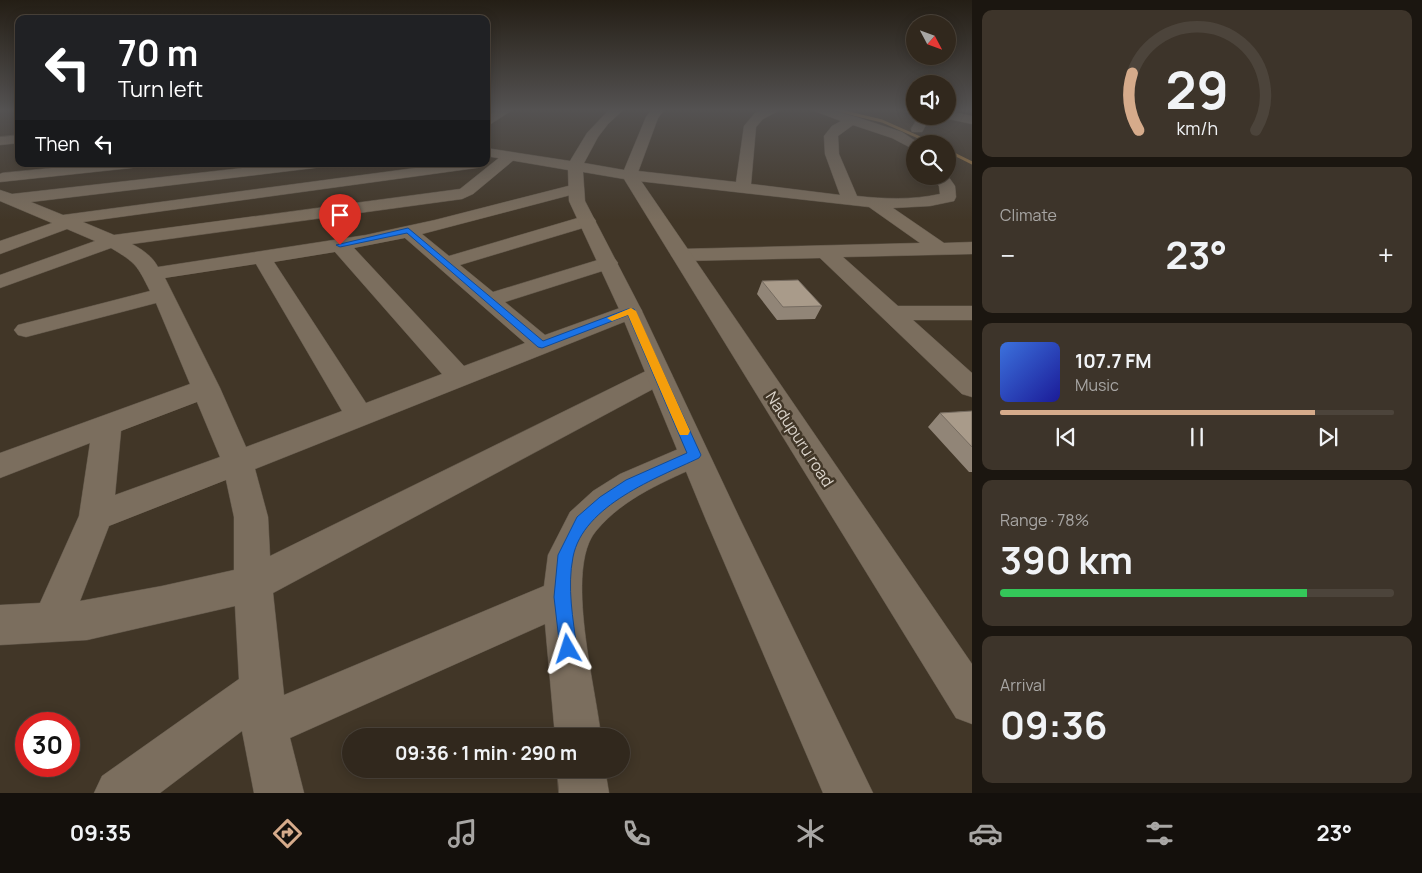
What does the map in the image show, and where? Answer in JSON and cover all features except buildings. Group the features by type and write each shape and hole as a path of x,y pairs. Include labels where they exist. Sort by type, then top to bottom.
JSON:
{"street":[{"path":"588,146 575,178 577,201 631,311 694,455 848,793"},
{"path":"629,175 640,146"},
{"path":"743,188 748,146"},
{"path":"832,146 832,154 850,200"},
{"path":"490,153 575,178"},
{"path":"490,161 508,158"},
{"path":"436,225 462,194 508,158"},
{"path":"3,188 13,164"},
{"path":"3,188 115,167"},
{"path":"3,188 178,172 263,167"},
{"path":"0,248 64,222 454,167"},
{"path":"164,234 178,172"},
{"path":"26,330 158,284 261,257 340,245 436,225 511,204 575,178 629,175 850,200 908,204 934,201 948,197 946,185"},
{"name":"Nadupuru road","path":"629,175 972,702"},
{"path":"3,188 64,222 112,241 137,255 158,284 206,388 238,463 251,517 253,584 263,708 279,793"},
{"path":"0,282 112,241 462,194"},
{"path":"871,201 940,249"},
{"path":"446,263 587,221"},
{"path":"408,231 542,345"},
{"path":"340,245 459,377"},
{"path":"681,255 972,248"},
{"path":"826,252 972,388"},
{"path":"261,257 359,415"},
{"path":"489,300 608,263"},
{"path":"96,516 631,311"},
{"path":"891,312 972,313"},
{"path":"0,625 87,620 253,584 659,375"},
{"path":"0,466 206,388"},
{"path":"52,621 96,516 107,426"},
{"path":"577,728 562,597 566,555 582,522 605,501 631,484 694,455"},
{"path":"119,793 263,708 562,597"},
{"path":"582,778 584,793"}],"waterway":[{"path":"956,155 972,163"}],"slow traffic":[{"path":"612,318 631,311 684,431"}],"route":[{"path":"340,245 408,231 542,345 631,311 694,455 631,484 605,501 582,522 566,555 562,597 568,649"}]}
